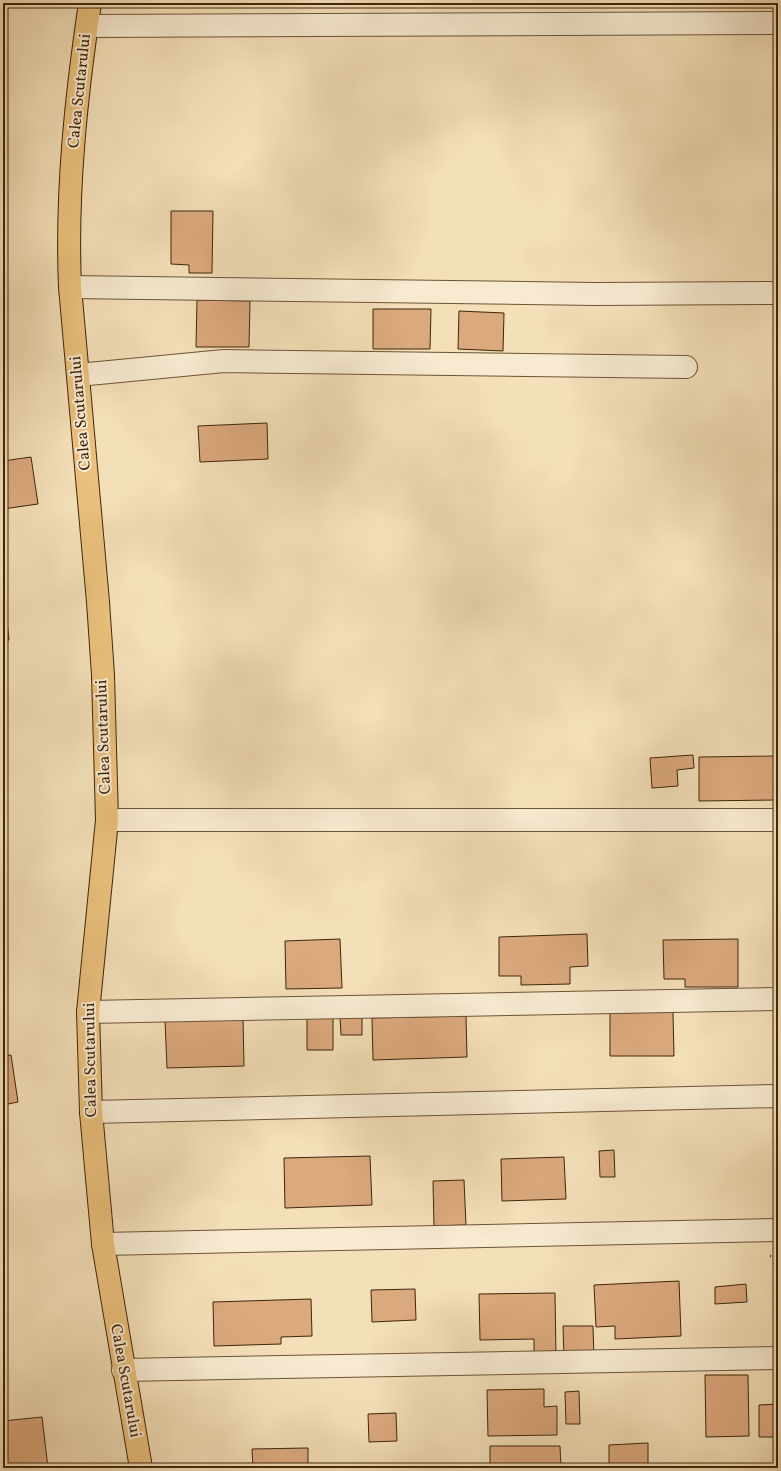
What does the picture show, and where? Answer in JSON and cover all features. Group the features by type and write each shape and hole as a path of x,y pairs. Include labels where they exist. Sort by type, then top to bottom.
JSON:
{"main road":[{"name":"Calea Scutarului","path":"90,3 72,160 68,245 70,287 101,646 107,820 88,1012 91,1112 103,1244 123,1370 141,1468"}],"street":[{"path":"87,26 778,23"},
{"path":"70,287 579,294 778,293"},
{"path":"78,375 224,361 686,367"},
{"path":"107,820 778,820"},
{"path":"88,1012 778,999"},
{"path":"91,1112 778,1096"},
{"path":"103,1244 778,1230"},
{"path":"123,1370 778,1358"}],"building":[{"path":"171,211 213,211 212,273 189,273 189,265 171,264"},
{"path":"197,300 250,301 249,347 196,347"},
{"path":"373,309 431,309 430,349 373,349"},
{"path":"459,311 504,313 503,351 458,349"},
{"path":"267,423 268,459 200,462 198,426"},
{"path":"31,457 38,504 3,509 3,461"},
{"path":"7,621 9,640 3,641 3,622"},
{"path":"693,755 694,768 677,770 678,786 652,788 650,758"},
{"path":"774,756 775,800 699,801 699,757"},
{"path":"587,934 588,966 570,967 570,984 521,985 521,976 499,976 499,937"},
{"path":"340,939 342,988 286,989 285,941"},
{"path":"738,939 738,987 685,987 685,979 664,979 663,940"},
{"path":"673,1012 674,1056 610,1056 610,1013"},
{"path":"362,1016 362,1035 341,1035 340,1017"},
{"path":"466,1016 467,1057 373,1060 372,1018"},
{"path":"333,1017 333,1050 307,1050 307,1018"},
{"path":"243,1018 244,1066 167,1068 165,1020"},
{"path":"11,1055 18,1102 3,1105 3,1056"},
{"path":"614,1150 615,1177 600,1177 599,1151"},
{"path":"370,1156 372,1205 285,1208 284,1158"},
{"path":"564,1157 566,1199 502,1201 501,1159"},
{"path":"464,1180 466,1225 434,1226 433,1181"},
{"path":"679,1281 681,1336 615,1339 615,1326 596,1327 594,1285"},
{"path":"746,1284 747,1302 715,1304 715,1287"},
{"path":"415,1289 416,1320 372,1322 371,1290"},
{"path":"555,1293 556,1359 534,1359 534,1339 480,1340 479,1294"},
{"path":"311,1299 312,1336 281,1337 281,1344 214,1346 213,1302"},
{"path":"563,1326 593,1326 594,1357 564,1358"},
{"path":"775,1370 778,1370 778,1391 775,1391"},
{"path":"705,1375 748,1375 749,1436 706,1437"},
{"path":"544,1389 544,1407 557,1406 557,1435 488,1436 487,1390"},
{"path":"579,1391 580,1424 566,1424 565,1392"},
{"path":"778,1404 778,1437 759,1437 759,1405"},
{"path":"396,1413 397,1441 369,1442 368,1414"},
{"path":"42,1417 48,1468 3,1468 3,1421"},
{"path":"648,1443 648,1466 609,1467 609,1445"},
{"path":"490,1446 560,1446 561,1468 490,1468"},
{"path":"308,1448 308,1468 253,1468 252,1449"}]}
